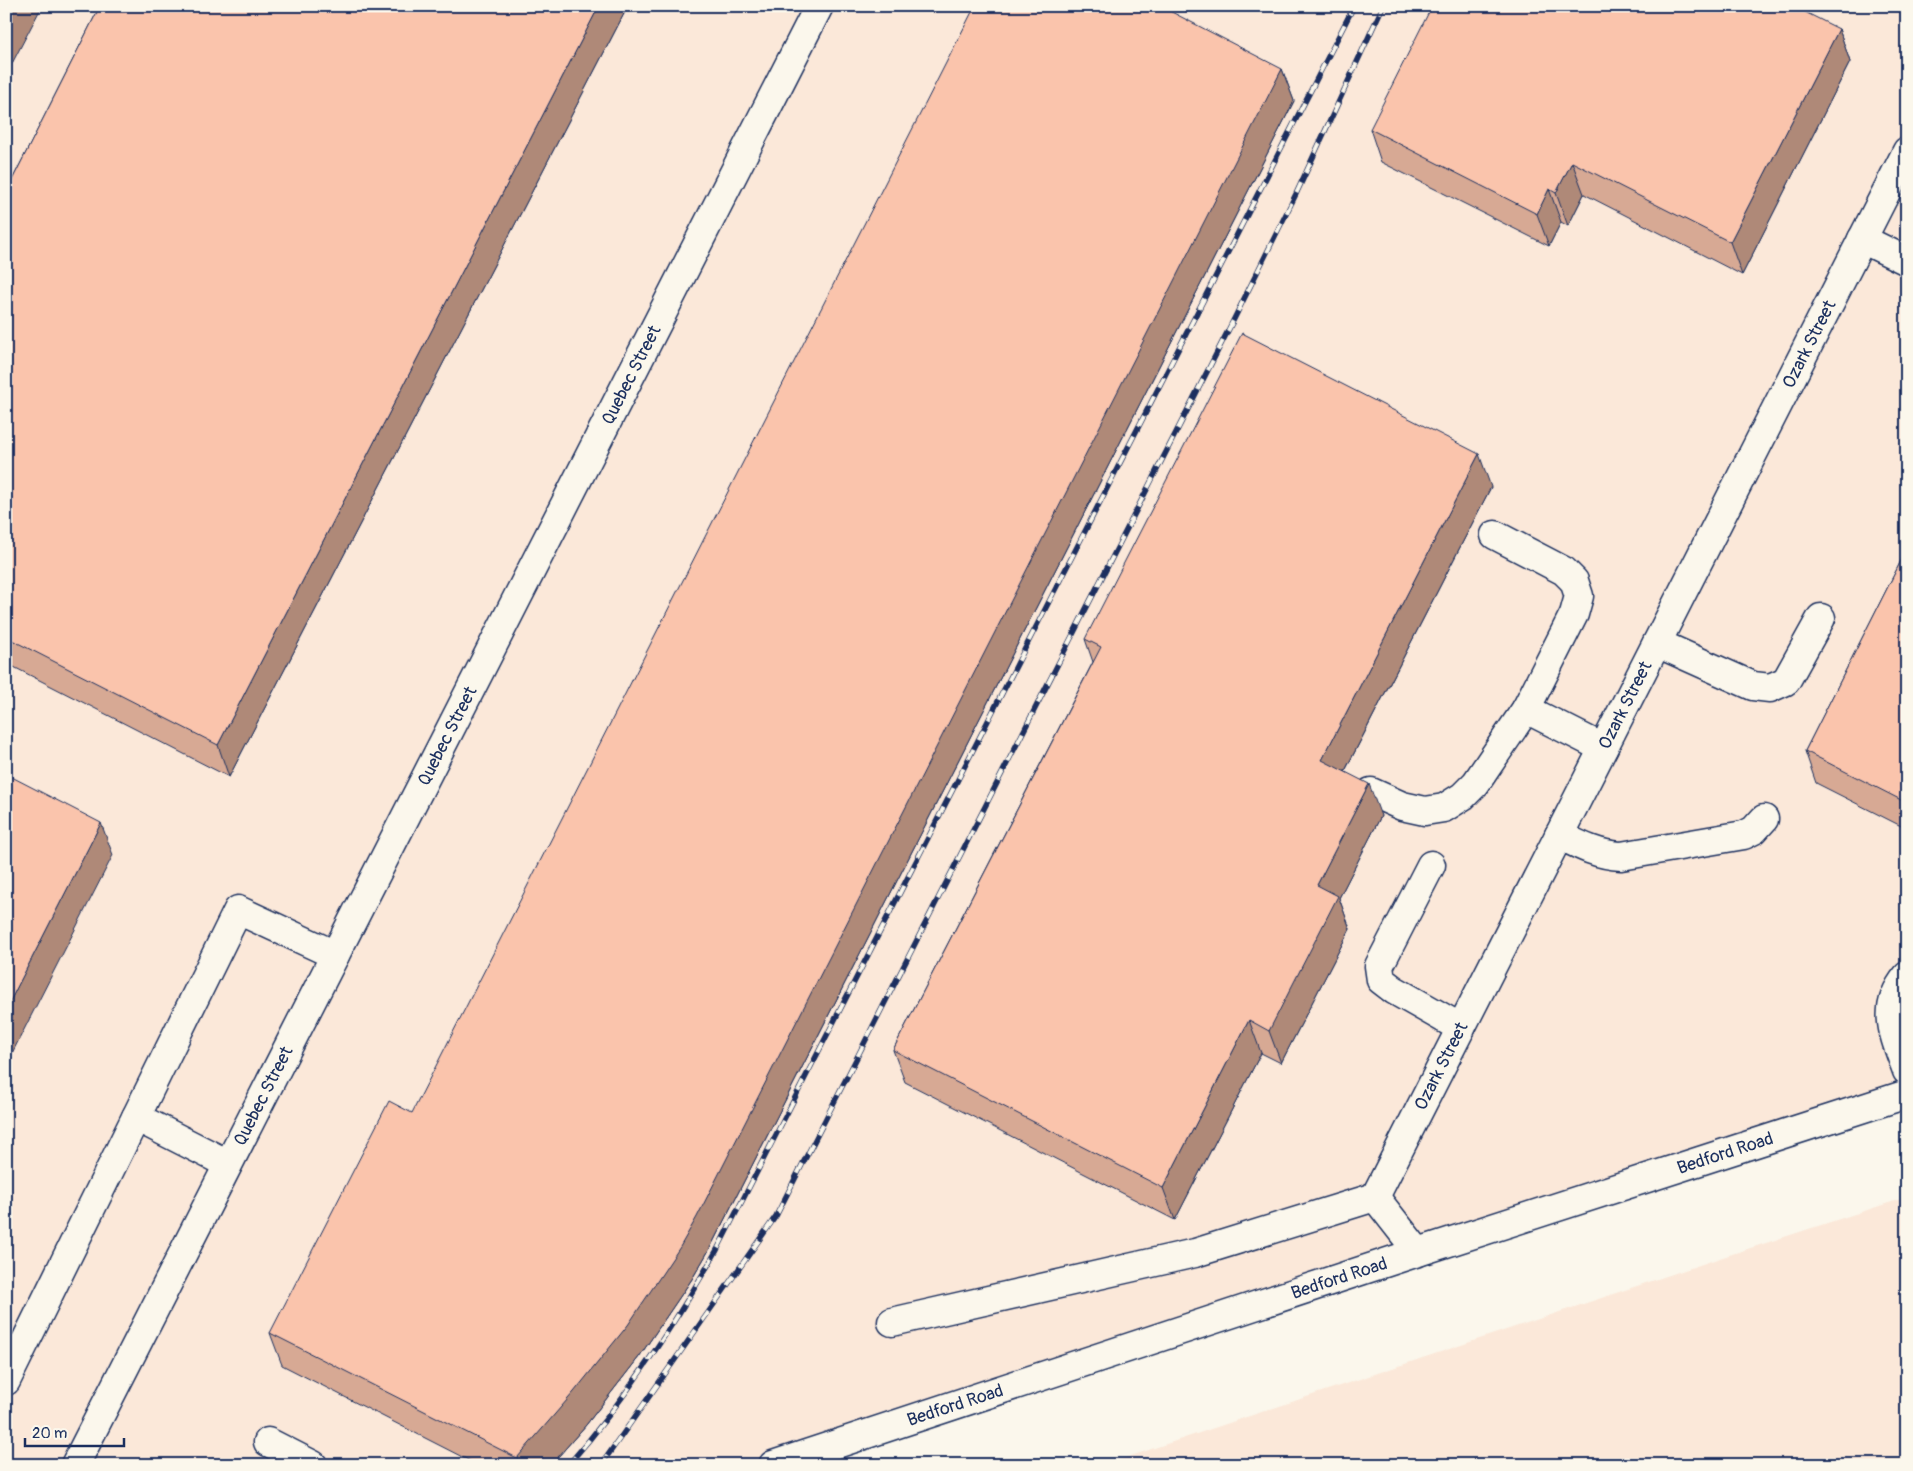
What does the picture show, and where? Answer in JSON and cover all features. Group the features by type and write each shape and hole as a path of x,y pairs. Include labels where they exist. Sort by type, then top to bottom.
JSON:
{"street":[{"name":"Quebec Street","path":"75,1465 819,6"},
{"name":"Ozark Street","path":"1375,1197 1907,151"},
{"path":"1862,239 1907,262"},
{"path":"1371,792 1402,806 1425,811 1444,808 1463,796 1476,782 1526,709 1574,614 1579,596 1574,581 1564,571 1495,535"},
{"path":"1656,643 1753,686 1770,688 1786,681 1822,618"},
{"path":"1526,709 1603,748"},
{"path":"1559,836 1607,856 1621,856 1744,836 1754,830 1764,819"},
{"path":"1431,865 1379,966 1381,980 1394,990 1461,1028"},
{"path":"6,1381 238,910 335,955"},
{"path":"1907,976 1897,988 1891,1013 1896,1041 1907,1070"},
{"name":"Bedford Road","path":"773,1465 1418,1252 1907,1094"},
{"path":"136,1117 228,1164"},
{"path":"892,1322 1195,1253 1375,1197 1418,1252"},
{"path":"268,1442 314,1465"}],"shaded area":[{"path":"6,6 1907,6 1907,1084 799,1465 6,1465"},
{"path":"1907,1197 1907,1465 1104,1465 1729,1255"}],"building":[{"path":"6,6 13,6 6,19"},
{"path":"100,6 599,6 218,745 6,637 6,192"},
{"path":"975,6 1160,6 1282,69 697,1217 680,1247 628,1325 517,1458 270,1333 389,1101 412,1113"},
{"path":"1432,6 1793,6 1839,29 1730,242 1572,162 1556,193 1549,189 1537,214 1370,129"},
{"path":"1242,333 1479,454 1322,760 1369,784 1317,885 1338,896 1269,1031 1249,1020 1163,1188 893,1050 1101,647 1085,639"},
{"path":"1907,549 1907,803 1805,751"},
{"path":"6,774 101,823 6,1009"}],"railway":[{"path":"568,1465 610,1414 648,1361 717,1250 1354,6"},
{"path":"601,1465 776,1216 1234,319 1296,194 1383,6"}]}
